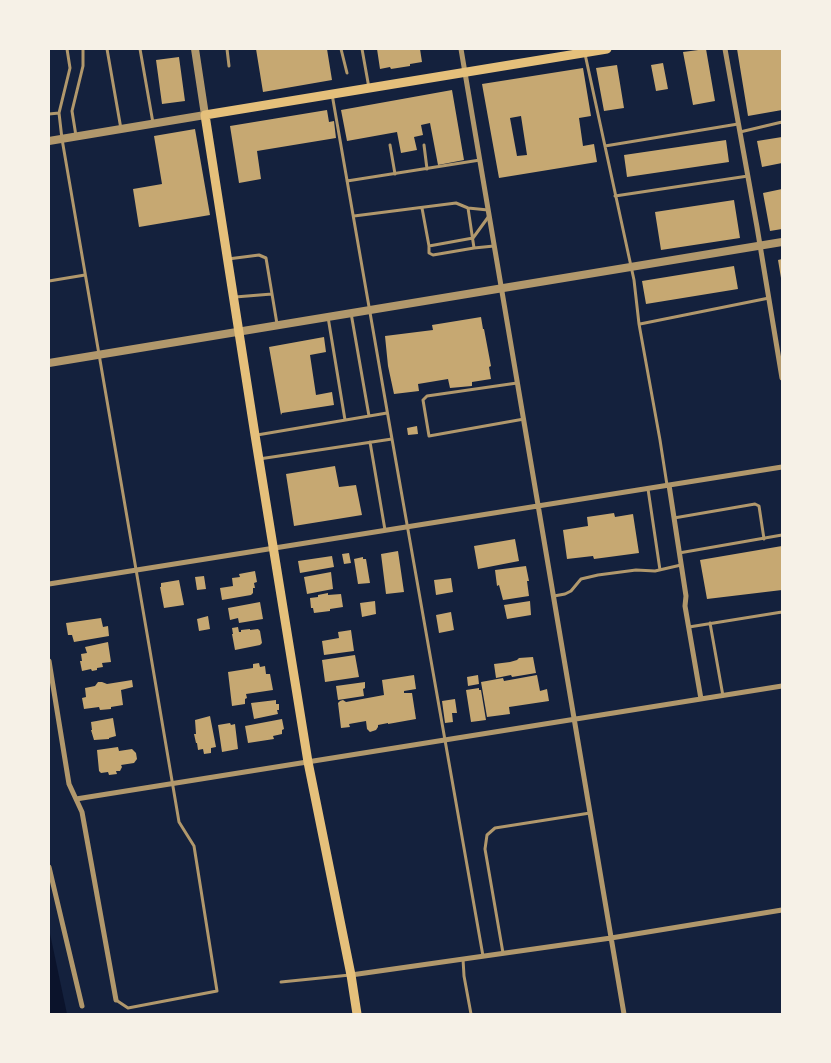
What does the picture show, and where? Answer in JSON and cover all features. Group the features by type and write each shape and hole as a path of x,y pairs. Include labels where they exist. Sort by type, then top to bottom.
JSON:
{"main road":[{"path":"357,1014 351,975 308,762 238,332 205,115 585,51 607,49"}],"street":[{"path":"49,141 205,115 195,49"},
{"path":"461,49 624,1014"},
{"path":"725,49 782,378"},
{"path":"49,363 782,242"},
{"path":"49,584 782,467"},
{"path":"668,485 686,596 685,606 688,627 701,699"},
{"path":"49,661 69,784 82,812 116,1000"},
{"path":"76,799 782,686"},
{"path":"49,867 82,1006"},
{"path":"351,975 611,938 782,910"}],"lane":[{"path":"67,49 70,68 60,113 62,138 179,822 194,846 217,991 128,1008 116,1000"},
{"path":"76,136 72,111 83,66 83,49"},
{"path":"107,49 121,129"},
{"path":"140,49 153,124"},
{"path":"227,49 229,66"},
{"path":"341,49 348,73"},
{"path":"362,49 369,88"},
{"path":"585,51 634,280 639,324 668,485"},
{"path":"332,94 482,956"},
{"path":"49,114 60,113"},
{"path":"740,132 782,122"},
{"path":"605,146 738,124"},
{"path":"390,144 395,174"},
{"path":"424,145 428,169"},
{"path":"348,181 480,160"},
{"path":"615,196 748,176"},
{"path":"354,216 456,203 468,208 489,212 473,238 429,246"},
{"path":"422,208 429,253 434,255 494,246"},
{"path":"468,208 474,248"},
{"path":"227,259 259,255 266,258 277,325"},
{"path":"49,281 85,275"},
{"path":"233,297 272,294"},
{"path":"639,324 769,298"},
{"path":"351,313 369,416"},
{"path":"328,317 345,420"},
{"path":"518,383 427,396 424,400 429,436 524,419"},
{"path":"255,435 387,413"},
{"path":"259,459 392,439"},
{"path":"370,442 385,530"},
{"path":"648,488 660,570"},
{"path":"674,518 755,504 759,506 764,539"},
{"path":"679,553 782,536"},
{"path":"554,596 571,591 581,579 636,570 655,571 681,565"},
{"path":"688,627 782,612"},
{"path":"710,624 724,696"},
{"path":"503,953 485,848 487,836 495,828 590,813"},
{"path":"463,959 471,1014"},
{"path":"281,982 351,975"}],"water":[{"path":"49,929 67,1014 49,1014"}],"building":[{"path":"256,49 327,49 332,80 263,92"},
{"path":"377,49 420,49 422,62 410,64 410,66 380,69"},
{"path":"706,49 715,101 693,105 683,52"},
{"path":"737,49 782,49 782,110 748,116"},
{"path":"179,57 185,101 162,104 156,60"},
{"path":"663,63 668,89 656,91 651,65"},
{"path":"617,65 624,108 604,111 596,68"},
{"path":"583,68 591,116 579,118 583,146 594,144 597,162 499,178 482,84","holes":["521,116 527,155 517,156 510,118"]},
{"path":"452,90 464,160 438,165 430,123 421,125 423,135 414,137 417,150 401,153 397,132 347,141 341,110"},
{"path":"327,110 329,122 334,121 336,138 257,151 261,179 239,183 230,126"},
{"path":"195,129 210,215 139,227 133,189 162,184 154,136"},
{"path":"782,137 782,163 762,167 757,141"},
{"path":"726,140 729,162 627,177 624,155"},
{"path":"782,189 782,229 770,231 763,193"},
{"path":"734,200 740,238 661,250 655,212"},
{"path":"782,259 782,278 781,278 778,260"},
{"path":"734,266 738,289 646,304 642,281"},
{"path":"481,317 491,366 489,367 491,379 472,382 472,386 450,388 448,379 418,384 419,391 394,394 388,366 385,336 433,330 432,325"},
{"path":"324,337 326,352 310,355 316,395 332,392 334,405 282,413 281,415 269,347"},
{"path":"417,426 418,434 408,435 407,428"},
{"path":"335,466 339,487 356,485 362,515 294,526 286,474"},
{"path":"614,513 615,517 633,514 639,553 594,559 593,556 567,559 563,530 588,526 587,517"},
{"path":"515,539 519,561 478,569 474,546"},
{"path":"782,546 782,590 707,599 700,560"},
{"path":"398,551 404,592 386,594 381,554"},
{"path":"349,553 351,563 344,564 342,554"},
{"path":"332,556 334,567 300,573 298,561"},
{"path":"363,557 363,559 366,559 370,583 358,584 354,559"},
{"path":"526,566 529,596 503,600 499,585 497,586 495,570"},
{"path":"255,571 257,582 254,583 255,588 253,588 251,595 222,600 220,588 233,586 232,578 240,577 239,574"},
{"path":"331,572 333,589 307,594 304,577"},
{"path":"204,576 206,589 197,590 195,577"},
{"path":"451,578 453,592 436,595 434,580"},
{"path":"179,580 184,605 164,608 161,583"},
{"path":"328,593 328,595 341,594 343,607 314,613 313,608 311,608 310,598"},
{"path":"375,601 376,614 362,617 360,603"},
{"path":"530,601 531,615 507,619 504,605"},
{"path":"260,602 263,619 239,623 238,618 230,620 228,608"},
{"path":"451,612 454,630 439,633 436,615"},
{"path":"208,616 210,629 199,631 197,619"},
{"path":"101,618 103,627 108,626 109,636 74,642 72,635 68,635 66,623"},
{"path":"238,627 239,632 241,630 258,629 262,643 235,650 232,628"},
{"path":"351,630 354,651 324,655 322,641 339,638 338,632"},
{"path":"108,642 111,662 102,663 103,667 97,668 97,670 82,671 80,661 82,661 81,654 87,653 85,647"},
{"path":"355,655 359,677 325,682 322,660"},
{"path":"533,657 536,673 496,678 494,664"},
{"path":"259,663 260,667 265,666 266,674 270,674 273,690 246,694 245,704 232,706 228,672 253,668 253,664"},
{"path":"414,675 416,689 404,691 404,693 412,693 416,719 378,725 376,730 370,732 367,729 366,721 349,724 350,727 341,728 338,703 340,701 346,702 384,695 382,680"},
{"path":"478,675 479,684 468,686 467,677"},
{"path":"537,675 540,691 547,689 549,701 509,707 510,714 487,717 481,682 503,678 504,681"},
{"path":"132,680 133,687 121,690 123,705 111,707 111,709 100,710 99,707 84,709 82,698 86,697 85,688 95,686 98,682 107,684"},
{"path":"365,682 364,696 338,700 336,686"},
{"path":"479,688 481,690 486,720 471,722 466,690"},
{"path":"455,699 457,713 452,713 453,722 445,723 442,701"},
{"path":"276,700 276,704 279,704 278,714 254,719 251,703"},
{"path":"210,716 216,747 211,748 211,753 204,754 203,749 198,750 196,743 194,734 196,734 195,720"},
{"path":"113,718 116,736 109,739 94,740 91,722"},
{"path":"282,719 284,729 282,734 273,736 274,739 248,743 245,726"},
{"path":"230,723 231,725 235,724 238,749 222,752 218,725"},
{"path":"118,747 119,751 132,749 136,753 137,759 134,763 121,765 120,771 116,771 117,774 101,773 99,771 97,750"}]}
